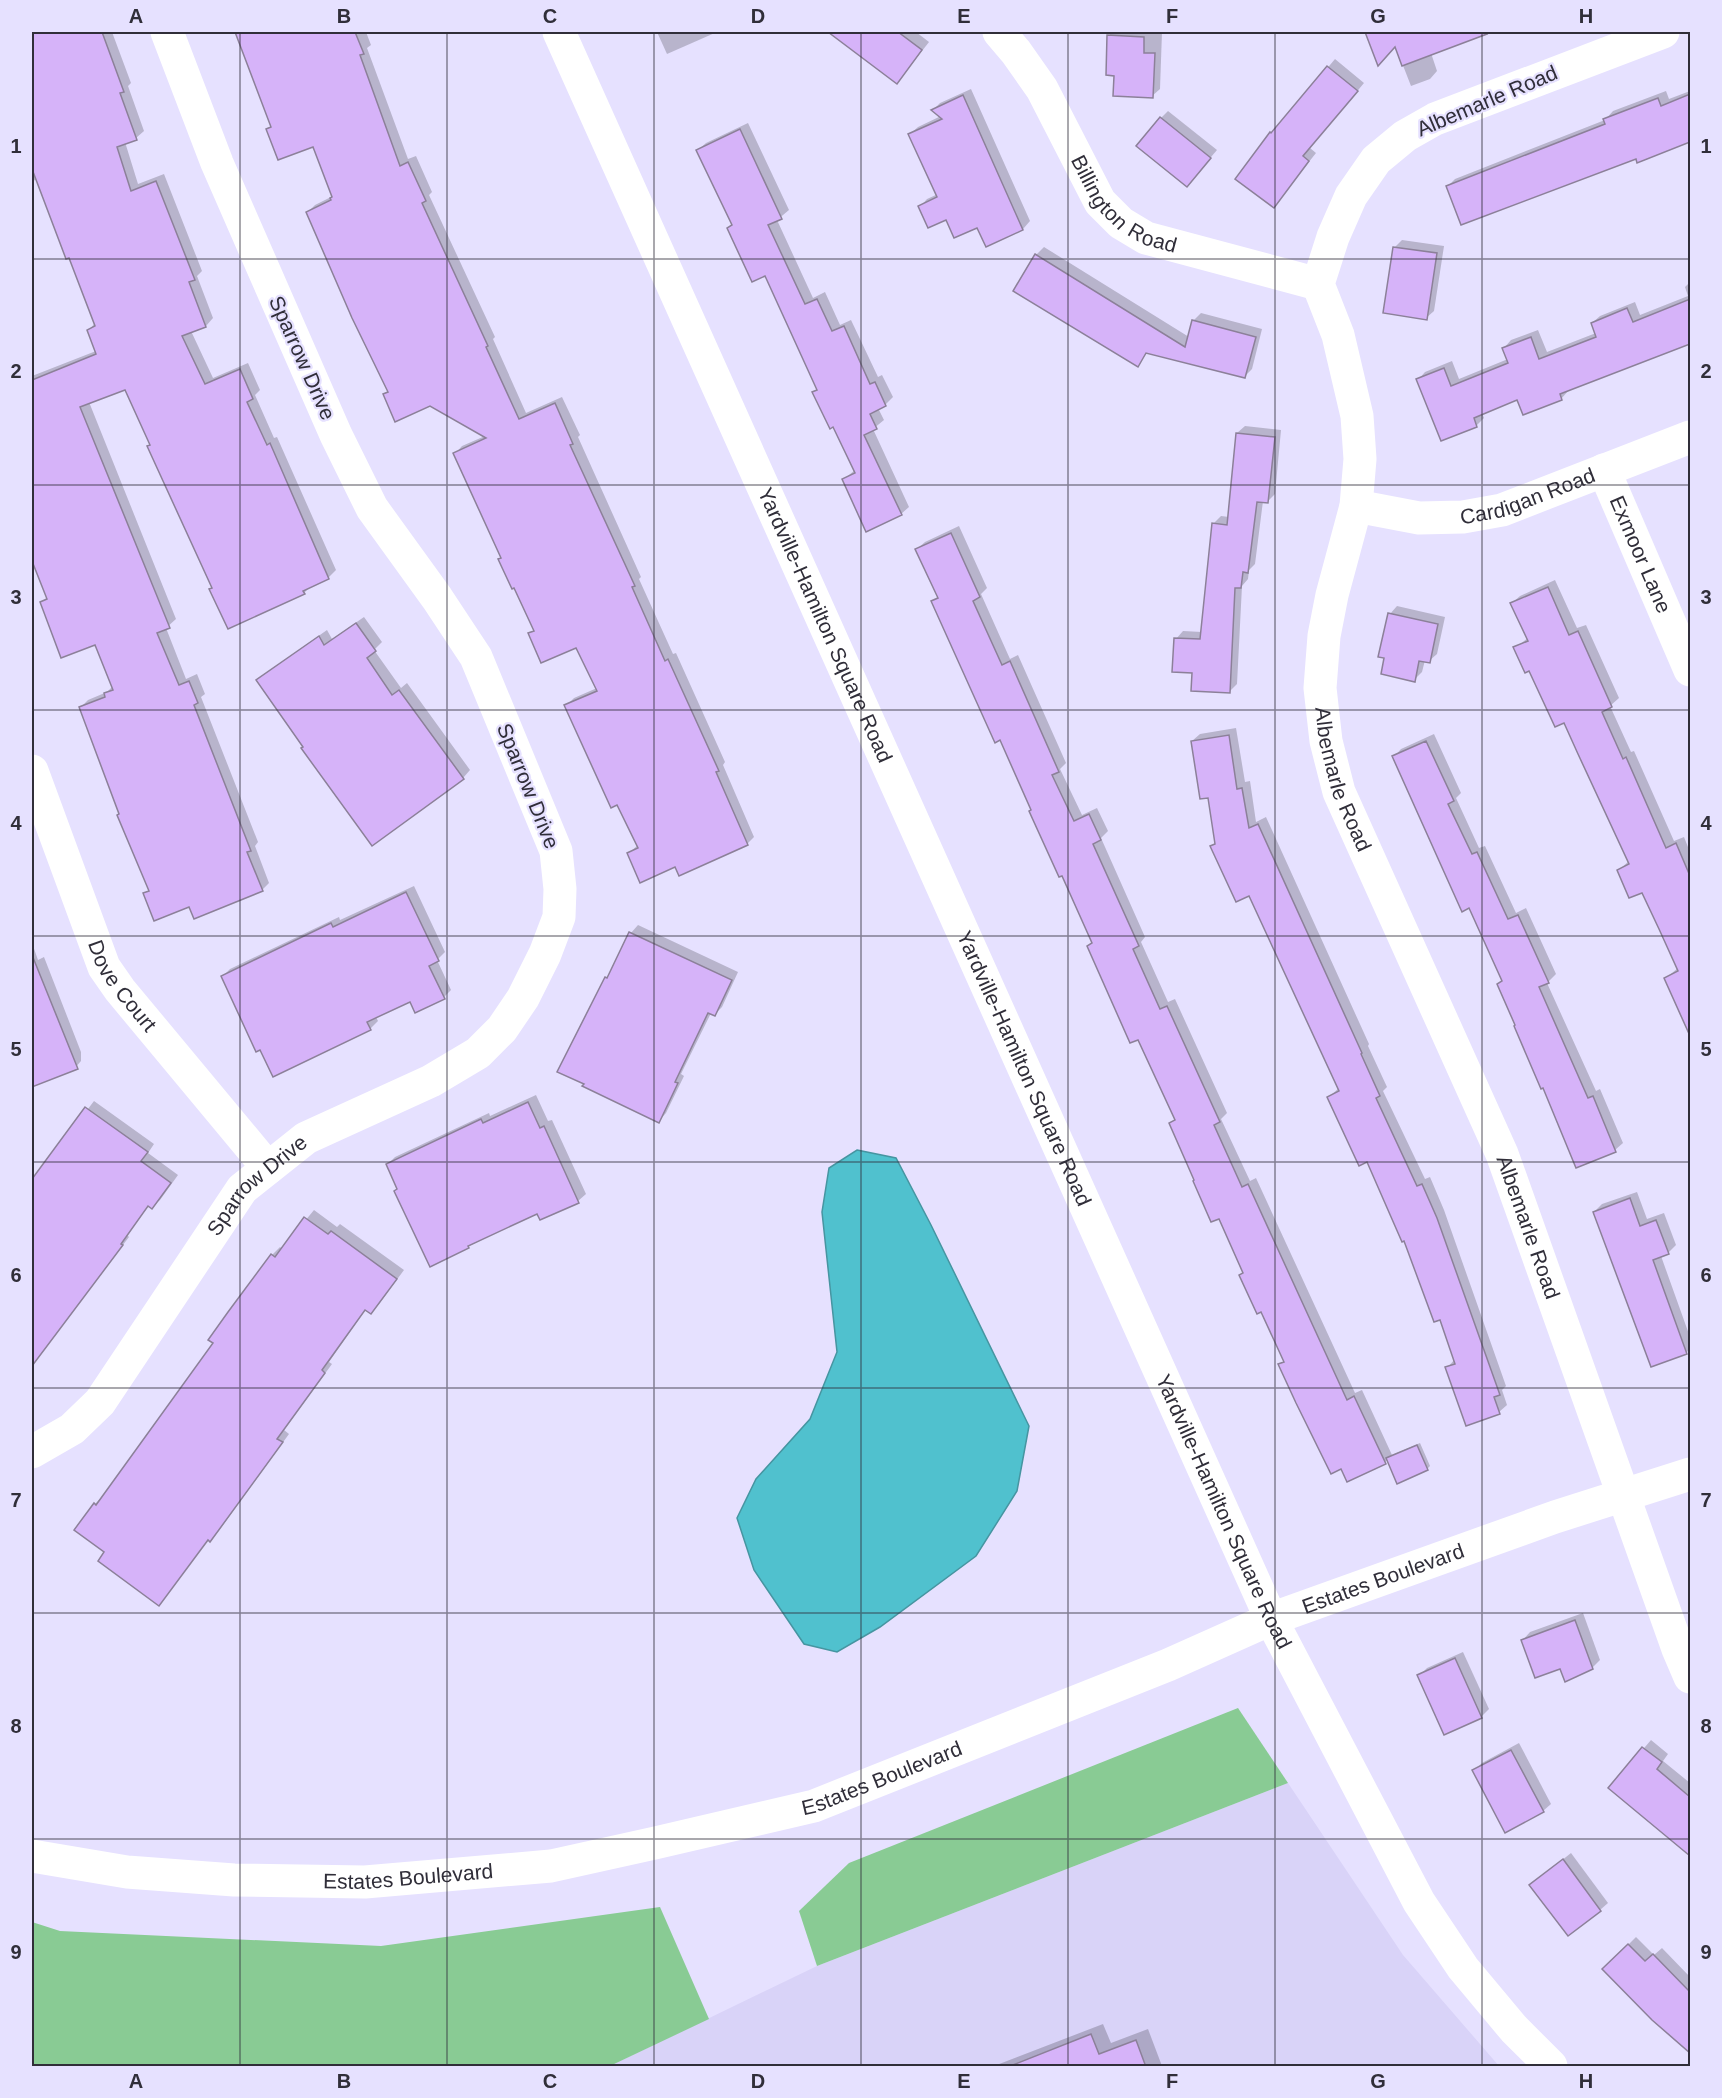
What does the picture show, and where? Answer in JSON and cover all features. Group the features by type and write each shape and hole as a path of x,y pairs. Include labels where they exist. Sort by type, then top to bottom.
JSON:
{"street":[{"name":"Sparrow Drive","path":"32,1452 72,1429 100,1402 242,1189 306,1138 431,1081 478,1053 502,1029 528,989 559,917 560,890 556,851 476,657 372,508 336,435 217,163 166,32"},
{"name":"Yardville-Hamilton Square Road","path":"559,32 1270,1619 1419,1902 1463,1968 1514,2029 1551,2067"},
{"name":"Albemarle Road","path":"1663,32 1435,119 1405,136 1376,160 1351,196 1333,237 1318,284 1338,335 1357,416 1360,459 1356,506 1332,595 1324,636 1320,688 1326,741 1339,792 1502,1154 1678,1649 1690,1677"},
{"name":"Billington Road","path":"1016,38 1100,202 1121,223 1146,238 1318,284"},
{"name":"Cardigan Road","path":"1356,506 1419,518 1463,517 1502,510 1690,437"},
{"name":"Exmoor Lane","path":"1604,471 1690,670"},
{"name":"Dove Court","path":"32,771 104,967 120,990 268,1168"},
{"name":"Estates Boulevard","path":"32,1856 127,1872 234,1880 365,1882 551,1866 814,1806 1168,1665 1270,1619 1623,1494 1690,1474"}],"shaded area":[{"path":"857,1150 896,1158 1029,1426 1017,1491 976,1556 880,1627 837,1652 804,1644 754,1570 737,1518 756,1479 810,1419 837,1352 822,1212 829,1168"},
{"path":"1238,1708 1288,1783 817,1966 799,1911 849,1863"},
{"path":"1288,1783 1403,1955 1499,2066 610,2066 817,1966"},
{"path":"660,1907 709,2019 610,2066 32,2066 32,1922 60,1931 381,1946"}],"building":[{"path":"32,32 102,32 124,92 120,93 137,140 117,147 131,191 156,181 195,280 189,282 206,327 182,336 205,384 240,369 253,399 247,402 267,445 270,443 329,579 303,591 305,594 228,629 209,589 212,588 147,446 150,445 125,390 80,407 170,628 157,633 179,685 189,681 198,703 194,705 251,851 247,852 263,891 194,919 189,907 154,921 143,893 149,891 117,815 119,814 79,707 105,697 104,693 113,690 95,645 61,658 40,602 47,599 32,561 32,380 96,354 87,330 95,326 69,258 66,259 32,169"},
{"path":"235,32 355,32 364,54 360,55 400,166 408,162 426,201 422,203 519,419 555,403 573,444 570,445 635,586 632,587 719,771 716,772 748,845 679,876 675,867 640,883 627,853 638,848 617,805 611,808 564,705 597,691 576,648 541,663 528,633 534,631 498,559 501,558 453,453 486,438 430,406 395,422 383,394 388,392 352,318 306,212 331,200 332,197 313,147 278,160 266,129 271,127"},
{"path":"828,32 898,32 922,50 897,84"},
{"path":"1365,32 1486,32 1487,34 1402,66 1395,47 1378,66"},
{"path":"1107,35 1144,37 1144,53 1155,53 1153,98 1113,96 1114,76 1106,75"},
{"path":"1327,66 1358,91 1303,156 1309,161 1274,208 1235,179 1270,132"},
{"path":"1690,94 1690,142 1637,163 1636,159 1461,225 1446,186 1605,124 1603,119 1658,98 1661,106"},
{"path":"963,95 1023,230 986,247 977,228 954,238 946,220 928,228 918,206 937,197 908,134 942,119 931,110"},
{"path":"1160,117 1211,158 1187,187 1136,146"},
{"path":"740,129 782,219 768,225 805,304 817,299 832,331 844,326 870,384 875,382 886,406 870,414 877,429 864,435 902,515 866,532 842,479 855,473 833,427 830,429 812,392 817,390 765,276 752,282 727,228 732,225 696,150"},
{"path":"1393,247 1437,253 1427,320 1383,313"},
{"path":"1035,254 1185,347 1192,320 1256,337 1245,378 1146,353 1138,367 1013,291"},
{"path":"1690,299 1690,344 1560,394 1562,400 1523,415 1517,400 1474,418 1477,427 1441,441 1416,379 1444,368 1451,386 1508,363 1502,348 1531,337 1539,359 1596,337 1591,323 1627,308 1633,322"},
{"path":"1236,433 1275,437 1268,503 1257,502 1248,573 1243,572 1241,588 1235,588 1230,693 1191,691 1192,673 1172,672 1174,638 1200,639 1212,523 1227,525"},
{"path":"951,533 980,597 973,601 1002,665 1010,661 1059,772 1052,775 1074,821 1089,814 1101,840 1093,844 1139,946 1133,949 1160,1009 1167,1006 1220,1122 1214,1125 1242,1187 1248,1184 1347,1400 1354,1396 1386,1464 1347,1482 1341,1469 1331,1474 1296,1403 1278,1364 1284,1362 1261,1312 1257,1314 1239,1275 1243,1273 1219,1219 1211,1222 1193,1181 1169,1123 1175,1120 1138,1040 1130,1043 1087,946 1092,943 1062,876 1059,877 1000,740 995,743 931,601 938,598 915,549"},
{"path":"1548,587 1569,635 1578,631 1612,707 1602,712 1623,759 1626,757 1666,848 1676,843 1690,876 1690,1036 1664,978 1678,971 1659,929 1642,893 1629,898 1617,870 1629,864 1564,723 1555,727 1529,671 1525,673 1513,647 1528,641 1510,603"},
{"path":"1388,613 1438,624 1430,663 1419,661 1415,682 1381,674 1384,658 1378,657"},
{"path":"356,623 376,651 367,658 392,695 399,690 464,779 372,846 301,748 303,747 256,680 319,636 324,645"},
{"path":"1229,735 1237,789 1242,788 1249,828 1258,824 1362,1053 1380,1096 1376,1098 1417,1186 1422,1184 1437,1218 1500,1395 1494,1397 1500,1414 1466,1426 1445,1367 1455,1364 1440,1320 1434,1322 1404,1241 1402,1242 1367,1162 1359,1166 1327,1097 1339,1091 1249,896 1236,902 1210,846 1215,844 1208,798 1200,799 1191,741"},
{"path":"1426,741 1454,801 1448,804 1472,854 1477,852 1508,919 1518,915 1549,983 1539,987 1588,1098 1593,1096 1616,1152 1576,1168 1497,984 1502,981 1469,908 1462,912 1392,756"},
{"path":"406,892 439,961 429,966 445,999 415,1013 410,1002 367,1022 371,1030 273,1077 260,1050 256,1052 221,976 331,923 333,927"},
{"path":"629,932 732,980 715,1016 708,1013 675,1082 678,1083 659,1123 557,1072"},
{"path":"32,955 78,1069 32,1087"},
{"path":"528,1102 540,1128 544,1126 579,1203 540,1220 537,1214 468,1246 469,1248 430,1267 394,1191 397,1189 386,1164 481,1119 483,1123"},
{"path":"85,1107 148,1152 141,1161 171,1183 152,1209 148,1206 121,1244 123,1245 32,1366 32,1179"},
{"path":"1630,1198 1640,1226 1656,1220 1669,1254 1653,1260 1687,1354 1651,1367 1593,1212"},
{"path":"304,1217 328,1234 331,1231 397,1279 371,1314 365,1310 322,1370 325,1373 277,1439 283,1442 210,1542 208,1540 159,1606 98,1561 104,1552 74,1530 94,1503 96,1505 213,1343 208,1340 228,1312 271,1254 275,1257"},
{"path":"1417,1445 1428,1470 1397,1484 1386,1458"},
{"path":"1575,1620 1593,1669 1565,1682 1560,1669 1535,1678 1521,1640"},
{"path":"1455,1658 1482,1718 1444,1735 1417,1675"},
{"path":"1642,1747 1662,1762 1657,1769 1690,1797 1690,1856 1608,1788"},
{"path":"1511,1750 1544,1812 1505,1833 1472,1770"},
{"path":"1563,1859 1601,1911 1568,1936 1529,1885"},
{"path":"1628,1944 1645,1961 1653,1954 1690,1992 1690,2053 1652,2020 1602,1969"},
{"path":"1091,2034 1099,2054 1136,2040 1146,2067 1014,2067 1013,2065"}]}
